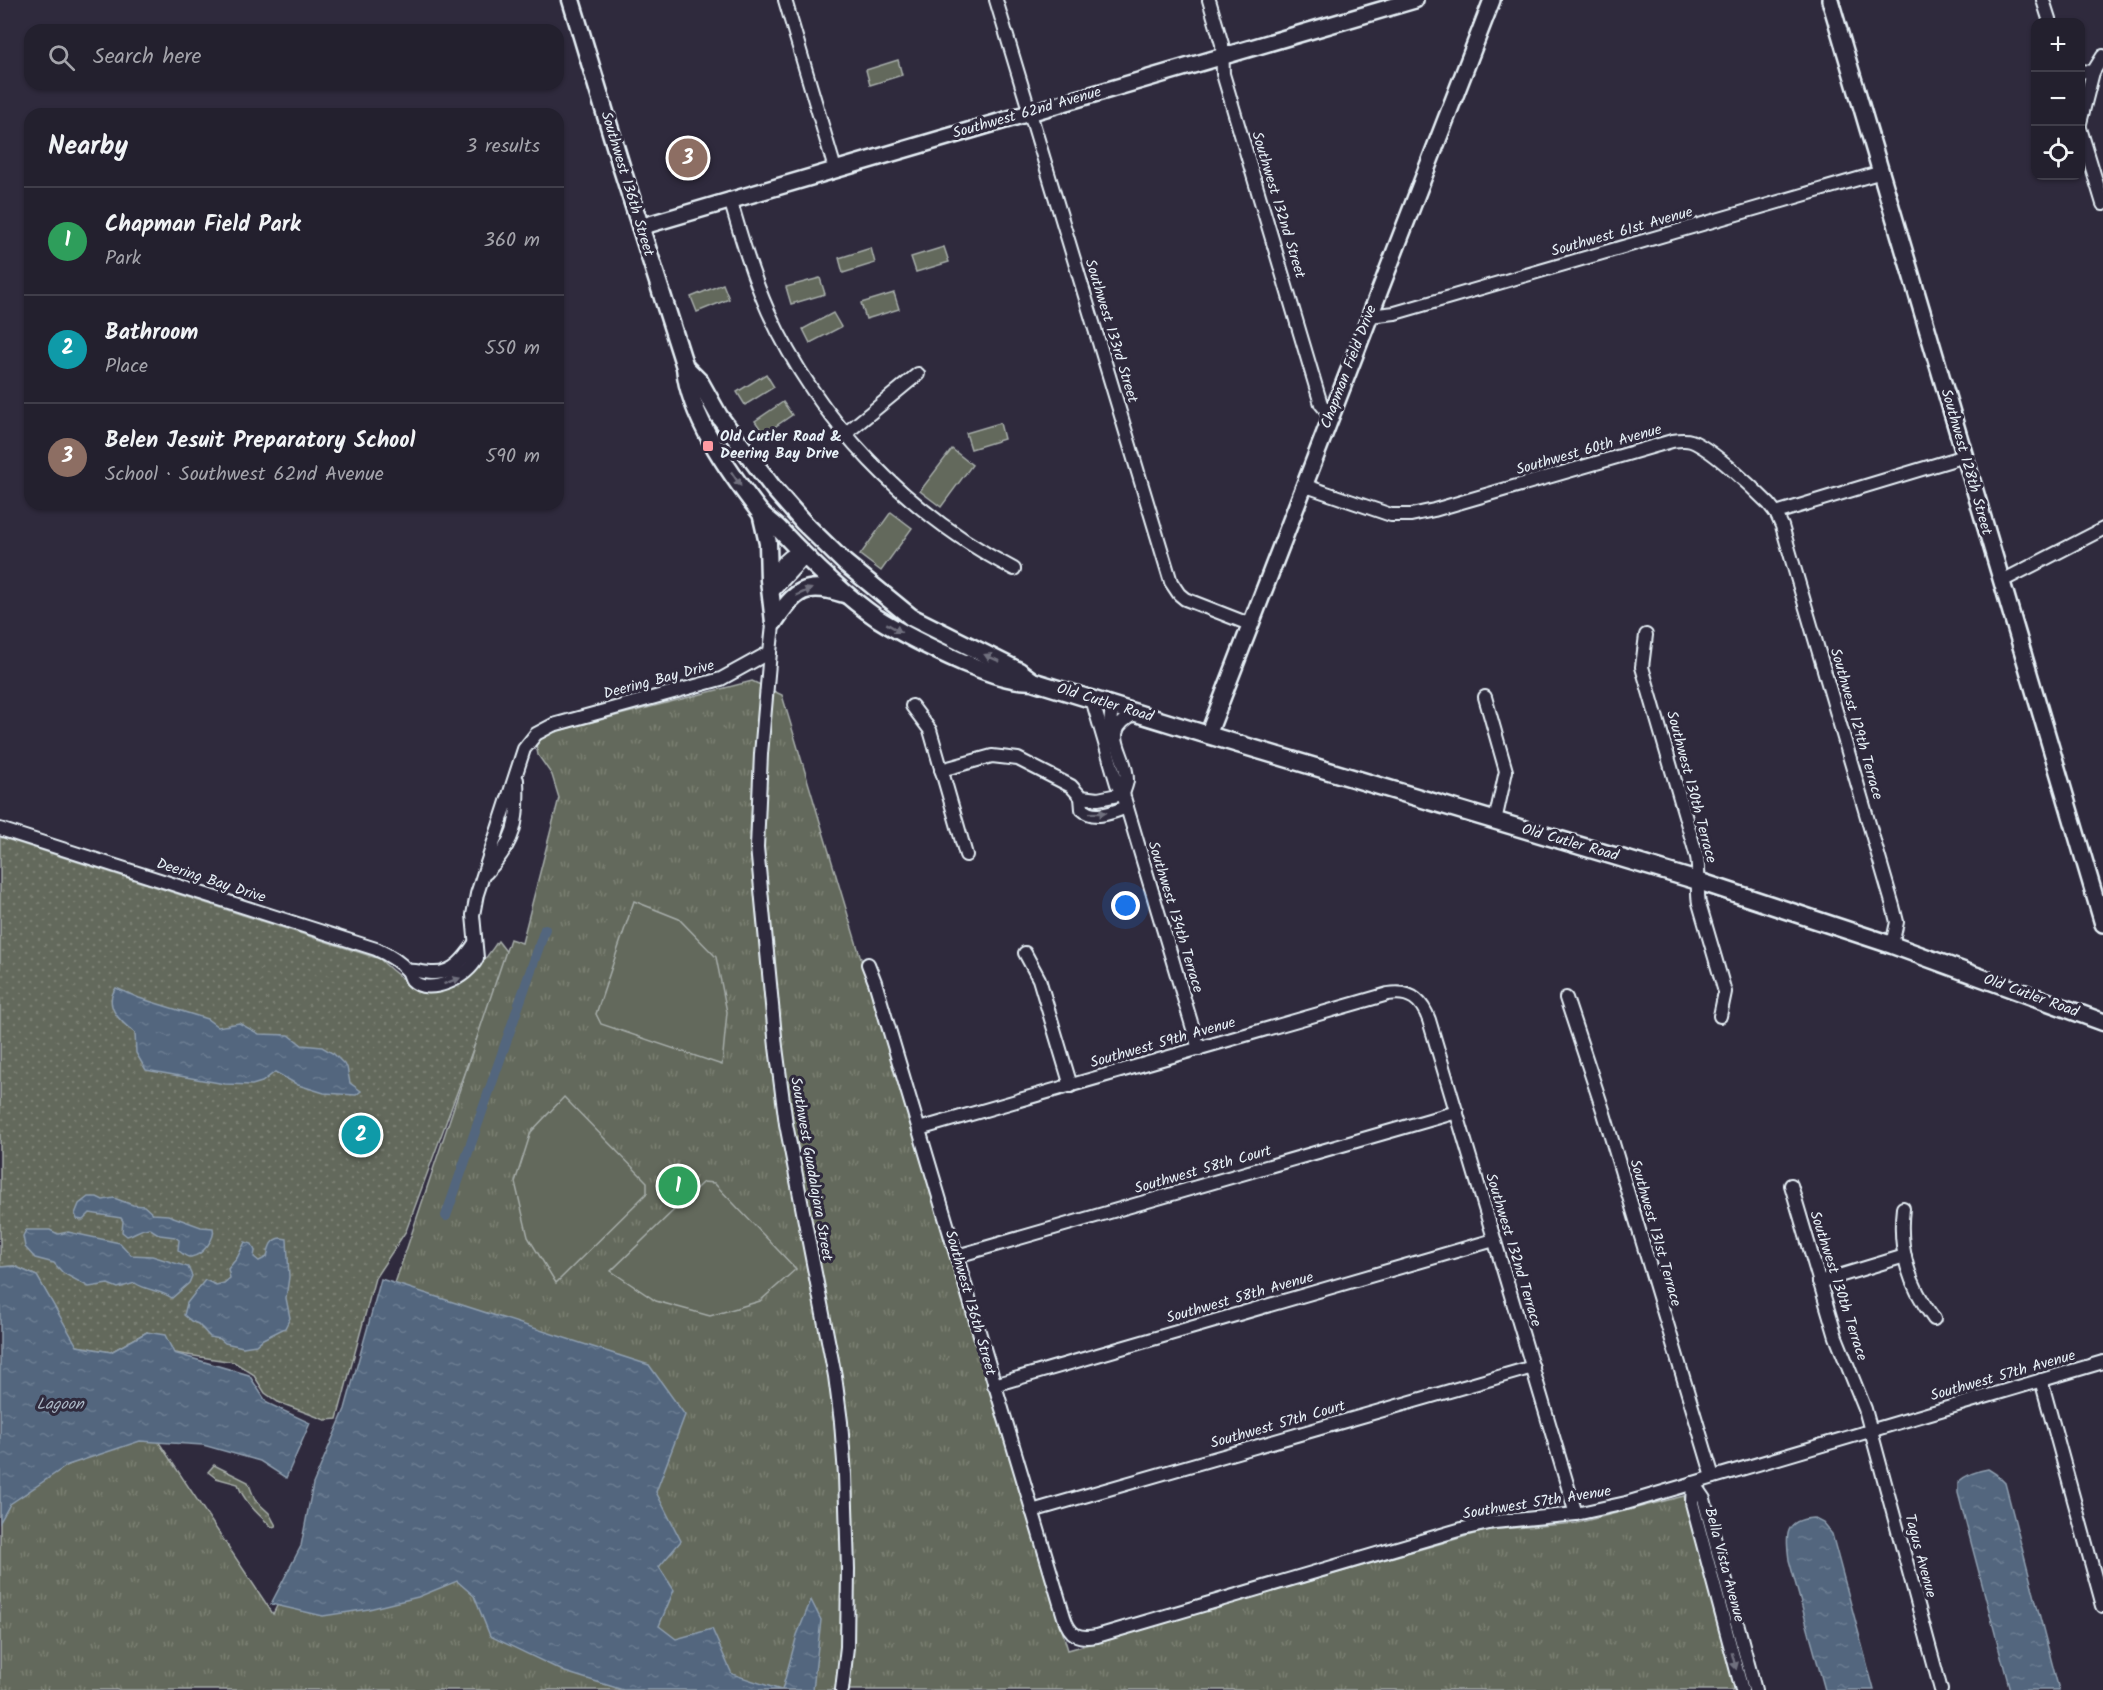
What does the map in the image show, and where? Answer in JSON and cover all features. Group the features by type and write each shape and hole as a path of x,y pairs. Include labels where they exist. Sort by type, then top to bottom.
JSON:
{"main road":[{"name":"Southwest 136th Street","path":"571,0 685,367 686,383 697,410 723,459 761,513 799,552"},
{"name":"Southwest 136th Street","path":"685,367 700,382 719,416 774,489 816,536"},
{"path":"719,416 733,447 748,470 796,529 801,541 799,552 812,550 822,555 873,597 911,617"},
{"path":"761,513 768,543 769,580 774,622"},
{"name":"Old Cutler Road","path":"816,536 911,617 1019,671 1032,681"},
{"name":"Old Cutler Road","path":"799,552 845,594 895,629 951,657 1016,681 1032,681 1698,880 1892,945 2103,1022"},
{"path":"774,622 789,601 804,590 816,587 845,594"}],"street":[{"path":"785,0 835,169"},
{"name":"Southwest 133rd Street","path":"996,0 1171,582 1185,599 1249,624"},
{"name":"Southwest 132nd Street","path":"1209,0 1222,44 1223,74 1321,404 1330,416"},
{"name":"Southwest 62nd Avenue","path":"640,226 1414,0"},
{"name":"Chapman Field Drive","path":"1208,735 1492,0"},
{"name":"Southwest 128th Street","path":"1830,0 2103,924"},
{"path":"2043,0 2049,18"},
{"path":"2085,86 2087,71 2103,56"},
{"path":"2080,126 2103,204"},
{"name":"Southwest 61st Avenue","path":"1369,316 1406,310 1882,172"},
{"path":"730,199 754,276 776,327 808,382 845,434 890,481 928,514 966,541 1014,569"},
{"path":"845,434 918,374"},
{"name":"Southwest 60th Avenue","path":"1303,485 1382,513 1411,515 1663,443 1686,440 1698,444 1712,454 1761,496 1776,513"},
{"path":"1776,513 1965,456"},
{"name":"Southwest 129th Terrace","path":"1776,513 1788,541 1893,906 1897,922 1892,945"},
{"path":"2002,581 2103,529"},
{"path":"770,652 774,622 773,591 799,563 799,552"},
{"name":"Southwest 130th Terrace","path":"1646,635 1642,667 1697,857 1699,903 1725,992 1720,1016"},
{"name":"Deering Bay Drive","path":"0,829 376,949 408,971 412,980 427,985 445,984 459,979 474,965 477,958 474,905 516,773 529,741 548,726 721,679 770,652"},
{"name":"Southwest Guadalajara Street","path":"770,652 761,754 757,847 776,1047 786,1124 835,1377 844,1450 848,1607 847,1647 842,1690"},
{"path":"1485,697 1506,771 1495,820"},
{"name":"Southwest 134th Terrace","path":"1092,699 1117,784 1127,807 1199,1049"},
{"name":"Southwest 134th Terrace","path":"1112,705 1111,735 1117,746 1128,781 1123,794"},
{"path":"912,706 930,730 966,855"},
{"path":"1117,746 1116,734 1119,724 1137,713"},
{"path":"941,770 992,756 1012,758 1071,786 1080,797 1082,809 1090,815 1102,815 1127,807"},
{"path":"1080,797 1098,799 1123,794"},
{"path":"1025,953 1039,979 1071,1086"},
{"name":"Southwest 136th Street","path":"868,964 920,1129 1066,1623 1072,1634 1077,1637"},
{"name":"Southwest 59th Avenue","path":"920,1129 1388,994 1402,993 1415,997"},
{"name":"Southwest 132nd Terrace","path":"1415,997 1427,1014 1576,1514"},
{"name":"Southwest 131st Terrace","path":"1566,998 1603,1110 1713,1477"},
{"name":"Southwest 58th Court","path":"957,1256 1457,1112"},
{"name":"Southwest 130th Terrace","path":"1791,1185 1840,1348 1857,1387 1871,1430"},
{"path":"1903,1208 1901,1228 1905,1257 1916,1293 1934,1319"},
{"name":"Southwest 58th Avenue","path":"994,1385 1494,1240"},
{"path":"1819,1282 1905,1257"},
{"name":"Southwest 57th Avenue","path":"1077,1637 1097,1636 1462,1529 1494,1522 1576,1514 1617,1505 2103,1362"},
{"name":"Southwest 57th Court","path":"1032,1511 1533,1367"},
{"path":"2041,1380 2103,1606"},
{"name":"Tagus Avenue","path":"1871,1430 1941,1690"},
{"name":"Bella Vista Avenue","path":"1694,1483 1692,1503 1742,1690"},
{"name":"Bella Vista Avenue","path":"1694,1483 1704,1499 1755,1690"}],"green space":[{"path":"898,60 902,75 870,85 866,70"},
{"path":"944,247 949,262 916,272 911,257"},
{"path":"871,248 875,263 843,273 839,258"},
{"path":"820,278 825,294 791,304 786,287"},
{"path":"723,284 729,299 697,312 691,297"},
{"path":"894,293 899,309 866,319 861,303"},
{"path":"833,313 841,327 810,343 803,329"},
{"path":"766,374 774,387 745,405 737,392"},
{"path":"783,402 792,415 764,434 755,421"},
{"path":"1000,423 1004,439 971,449 966,433"},
{"path":"952,449 972,465 941,507 920,491"},
{"path":"891,512 912,528 881,571 860,555"},
{"path":"752,681 782,695 1068,1650 1488,1530 1577,1523 1684,1496 1736,1690 0,1690 0,1495 150,1429 273,1614 309,1541 510,939 522,943 559,798 552,775 538,755 536,744 546,734"},
{"path":"0,837 380,959 401,977 423,988 447,988 459,983 479,967 498,941 508,954 406,1231 375,1278 337,1419 325,1420 278,1402 265,1393 253,1374 234,1362 174,1353 147,1332 111,1352 76,1346 37,1276 14,1266 0,1267"},
{"path":"634,901 679,919 716,957 727,1012 722,1065 601,1024 596,1014"},
{"path":"564,1097 647,1182 647,1193 556,1283 528,1237 515,1182 531,1132"},
{"path":"703,1182 714,1183 796,1269 760,1301 710,1316 656,1301 611,1271"},
{"path":"214,1465 248,1482 255,1500 269,1513 276,1526 272,1527 252,1507 238,1484 216,1478 208,1472"}],"water":[{"path":"116,988 139,998 207,1019 218,1027 239,1023 259,1034 289,1035 302,1045 322,1047 334,1054 347,1067 350,1083 361,1091 356,1095 324,1093 298,1085 275,1072 262,1082 252,1085 225,1084 146,1070 136,1053 135,1033 115,1014 112,1008 112,995"},
{"path":"88,1197 103,1200 114,1198 133,1205 144,1206 153,1214 168,1215 201,1227 213,1228 213,1236 208,1246 200,1253 187,1257 178,1250 179,1240 175,1237 160,1235 149,1228 127,1236 122,1232 121,1218 90,1213 83,1220 77,1219 75,1214 79,1204"},
{"path":"26,1230 50,1230 58,1234 68,1232 120,1243 131,1255 152,1256 188,1267 192,1276 189,1283 172,1298 135,1283 118,1288 108,1284 89,1287 63,1273 54,1263 35,1258 25,1247 23,1236"},
{"path":"281,1238 287,1239 289,1277 286,1298 290,1318 285,1328 256,1345 243,1347 210,1337 198,1324 184,1315 187,1303 205,1280 216,1285 230,1278 228,1269 245,1242 252,1244 255,1251 254,1257 259,1261 267,1257 272,1242"},
{"name":"Lagoon","path":"14,1266 37,1276 77,1346 111,1352 147,1332 165,1335 174,1353 249,1375 267,1403 310,1423 286,1478 260,1461 203,1445 140,1441 68,1465 10,1504 0,1522 0,1267"},
{"path":"381,1279 649,1365 685,1415 656,1492 681,1541 659,1567 674,1590 659,1626 676,1639 712,1629 732,1674 781,1690 623,1690 565,1672 490,1636 474,1596 457,1581 418,1597 369,1609 323,1616 271,1604 301,1546 313,1484 345,1409"},
{"path":"1988,1469 2005,1483 2059,1690 2010,1690 1958,1493 1958,1482 1961,1479 1972,1473"},
{"path":"1813,1518 1823,1523 1832,1534 1874,1690 1825,1690 1789,1560 1787,1543 1792,1526 1804,1519"},
{"path":"811,1600 821,1620 813,1690 782,1690 797,1635"}],"waterway":[{"path":"446,1216 545,929"}],"place":[{"name":"Belen Jesuit Preparatory School","path":"688,158"},
{"name":"Old Cutler Road & Deering Bay Drive","path":"708,446"},
{"name":"Bathroom","path":"361,1135"},
{"name":"Chapman Field Park","path":"678,1186"}]}
